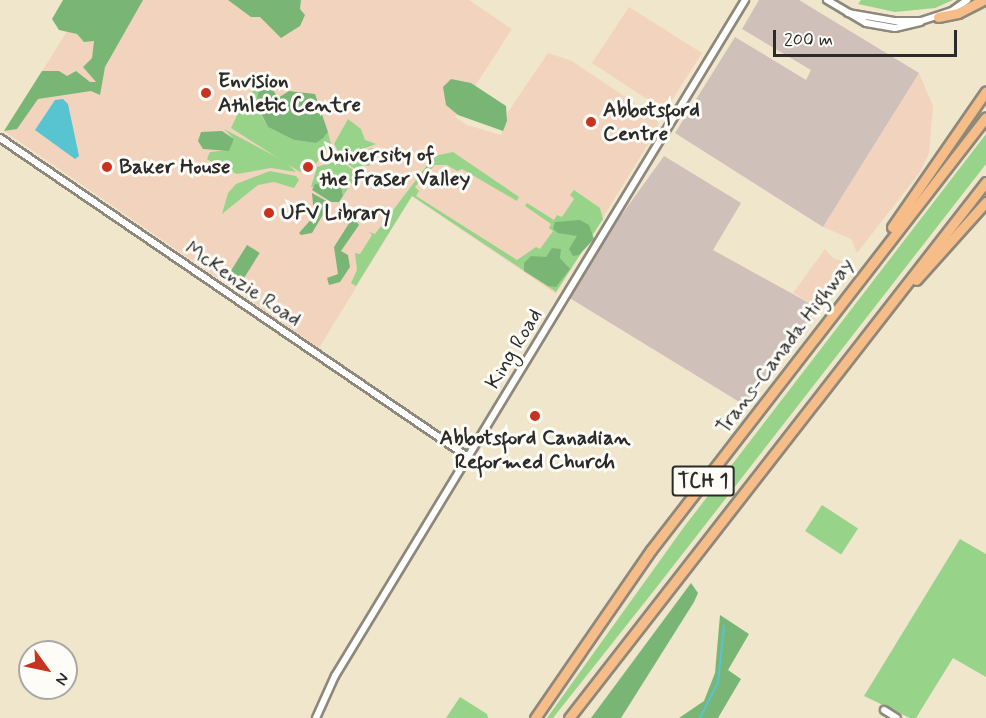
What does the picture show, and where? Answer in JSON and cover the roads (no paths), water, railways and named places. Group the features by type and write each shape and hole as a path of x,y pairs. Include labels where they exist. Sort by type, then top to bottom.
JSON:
{"highway":[{"path":"938,17 958,13 983,0"},
{"path":"979,102 986,84"},
{"path":"880,251 916,190 986,91"},
{"name":"Trans-Canada Highway","path":"534,718 651,550 880,251 986,117"},
{"name":"TCH 1","path":"569,718 986,182"},
{"path":"859,344 986,202"}],"street":[{"name":"King Road","path":"316,718 335,676 745,0"},
{"path":"827,0 866,23 895,28 938,17 967,0"},
{"name":"McKenzie Road","path":"0,138 468,457"},
{"path":"884,710 897,718"}],"water":[{"path":"63,99 68,104 79,156 75,159 35,130 55,100"}],"waterway":[{"path":"700,718 718,683 724,626"}],"place":[{"name":"Envision Athletic Centre","path":"206,93"},
{"name":"Abbotsford Centre","path":"591,122"},
{"name":"Baker House","path":"107,167"},
{"name":"University of the Fraser Valley","path":"308,167"},
{"name":"UFV Library","path":"269,213"},
{"name":"Abbotsford Canadian Reformed Church","path":"535,416"}]}
